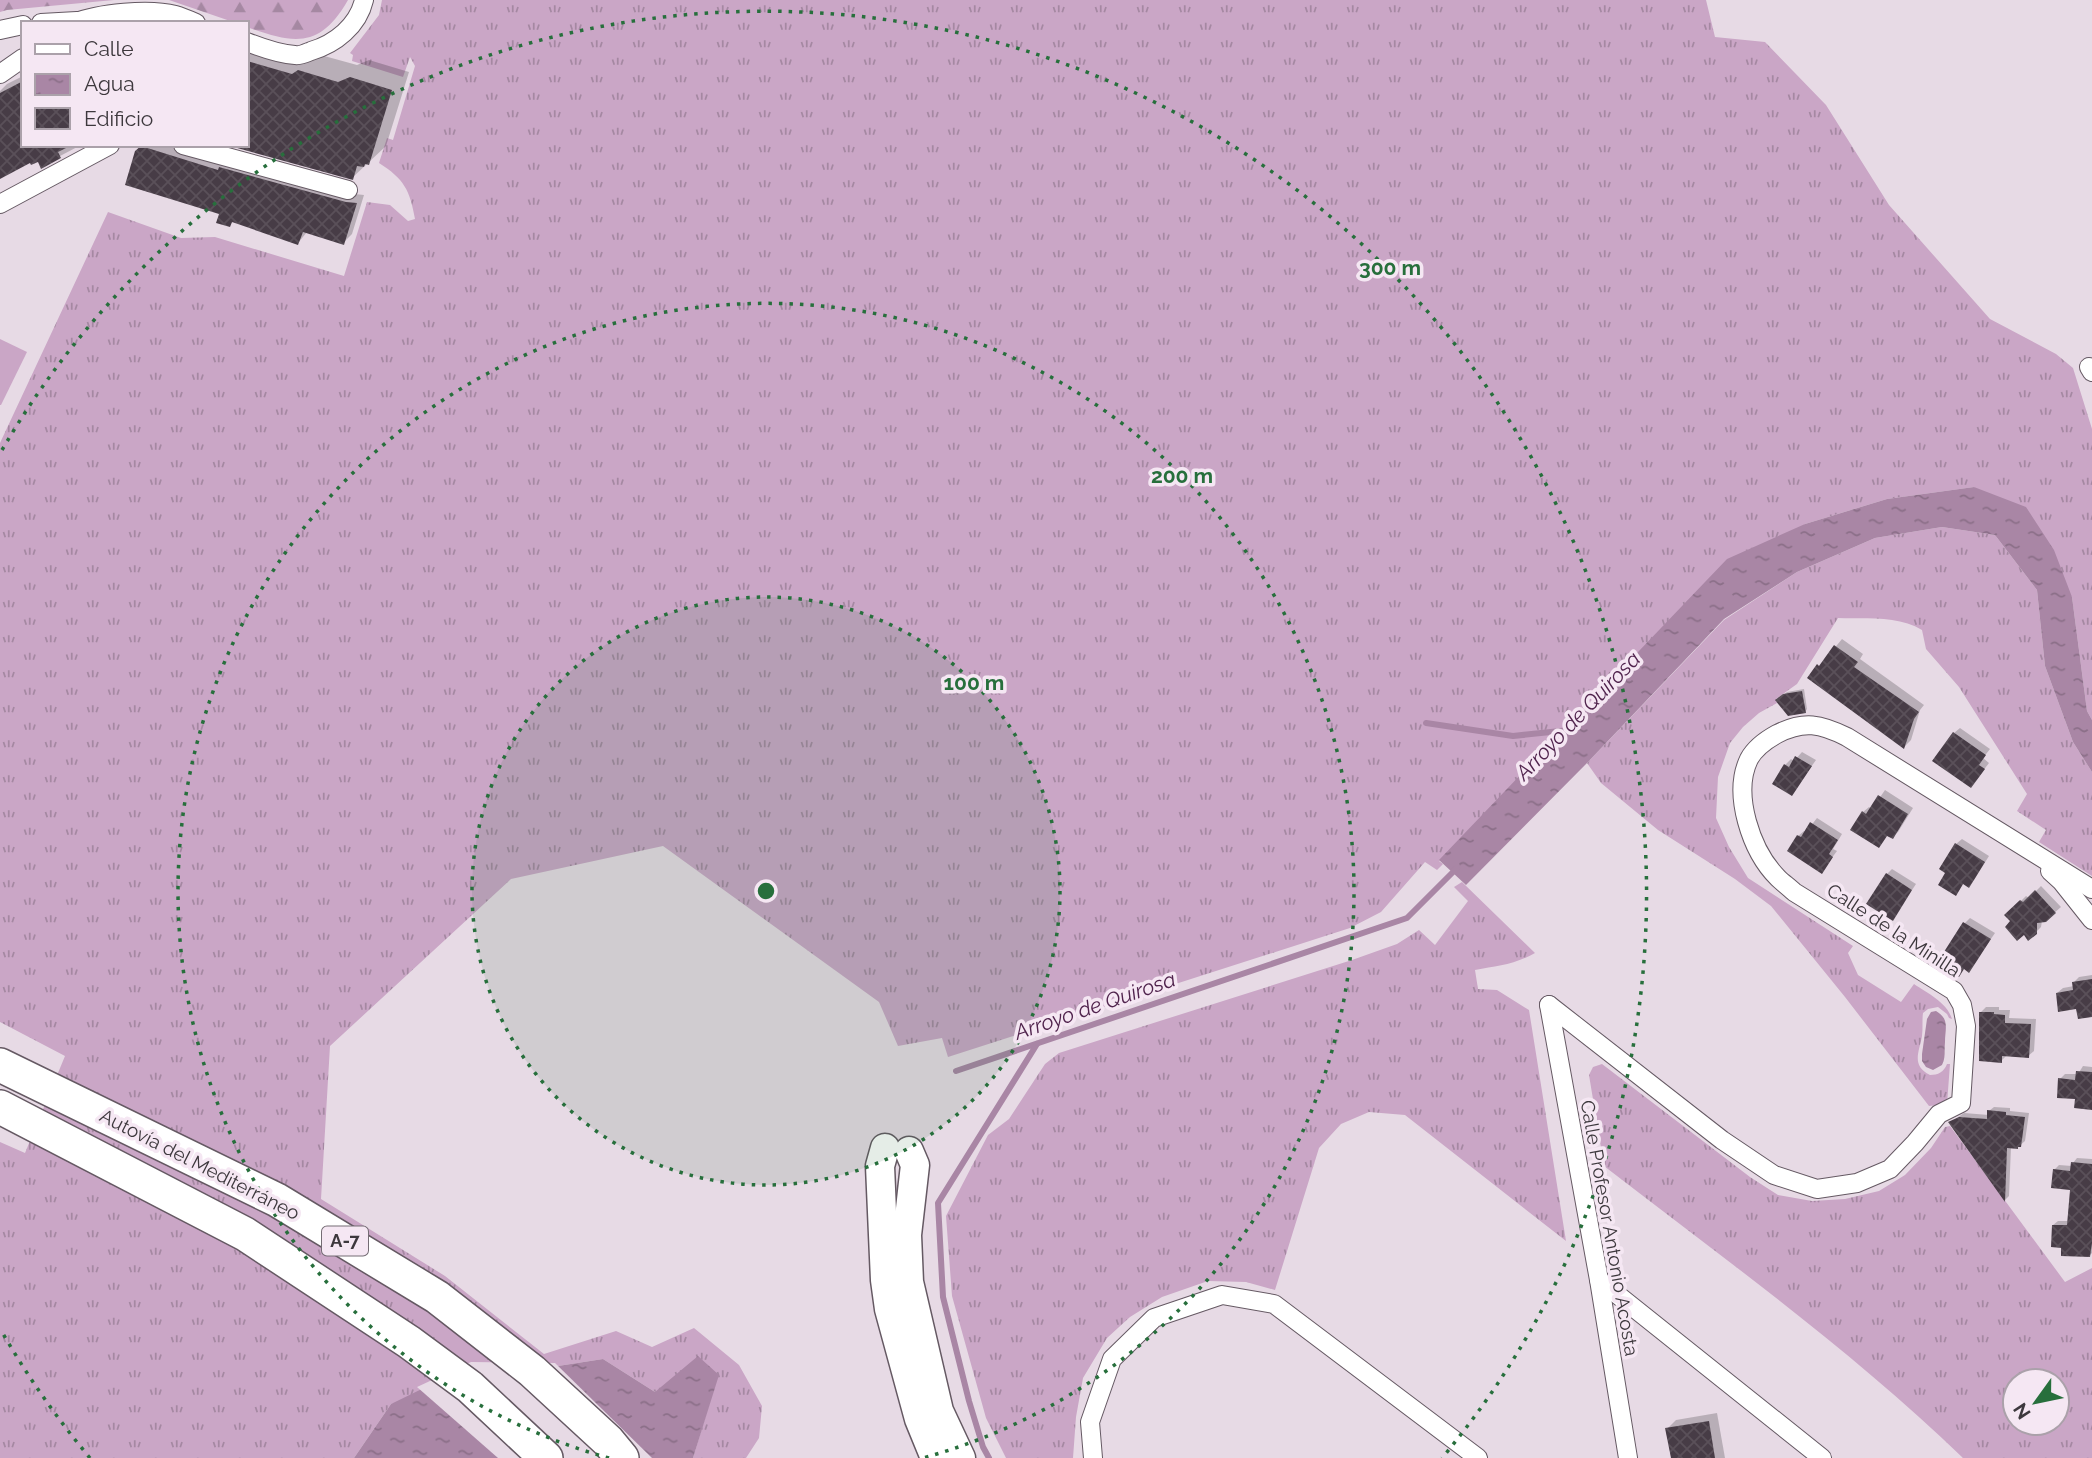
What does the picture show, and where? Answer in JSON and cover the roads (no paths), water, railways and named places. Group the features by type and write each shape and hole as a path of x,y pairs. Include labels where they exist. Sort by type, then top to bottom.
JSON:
{"highway":[{"name":"Autovía del Mediterráneo","path":"0,1065 277,1200 437,1297 532,1371 618,1452"},
{"name":"Autovía del Mediterráneo","path":"0,1107 245,1234 409,1342 470,1387 546,1458"},
{"path":"359,1309 458,1405 521,1458"}],"main road":[{"path":"935,1458 919,1419 885,1280 880,1166 897,1150 915,1165 907,1235 909,1282 939,1411 961,1458"}],"street":[{"path":"248,42 270,51 298,56 330,45 362,11 364,0"},
{"path":"81,21 145,11 173,14 191,21"},
{"path":"0,30 21,25"},
{"path":"0,74 21,59"},
{"path":"0,204 106,147"},
{"path":"190,147 348,190"},
{"name":"Calle de la Minilla","path":"1549,1005 1722,1140 1774,1175 1817,1189 1857,1183 1890,1168 1938,1114 1961,1103 1966,1026 1962,1005 1954,990 1794,892 1776,876 1757,848 1744,814 1742,785 1749,758 1764,741 1787,729 1801,725 1825,726 2092,889"},
{"name":"Calle de la Minilla","path":"2021,846 2061,881 2092,920"},
{"name":"Calle Profesor Antonio Acosta","path":"1549,1005 1628,1458"},
{"path":"1599,1280 1822,1458"},
{"path":"1093,1458 1090,1422 1112,1359 1154,1318 1222,1295 1274,1304 1478,1458"}],"water":[{"path":"1974,487 2026,507 2054,550 2072,597 2087,711 2092,720 2092,772 2073,742 2045,666 2037,590 1995,535 1942,527 1875,538 1797,572 1724,619 1466,885 1439,860 1727,559 1805,524 1887,499"},
{"path":"1936,1011 1945,1021 1945,1054 1942,1065 1933,1070 1926,1067 1922,1054 1927,1019 1931,1012"},
{"path":"698,1356 719,1375 693,1458 354,1458 391,1404 471,1365 558,1366 603,1359 655,1392"}],"waterway":[{"path":"1426,723 1513,736 1570,730"},
{"name":"Arroyo de Quirosa","path":"956,1071 1407,918 1457,868"},
{"path":"989,1458 969,1401 943,1297 938,1203 1037,1044"}]}
